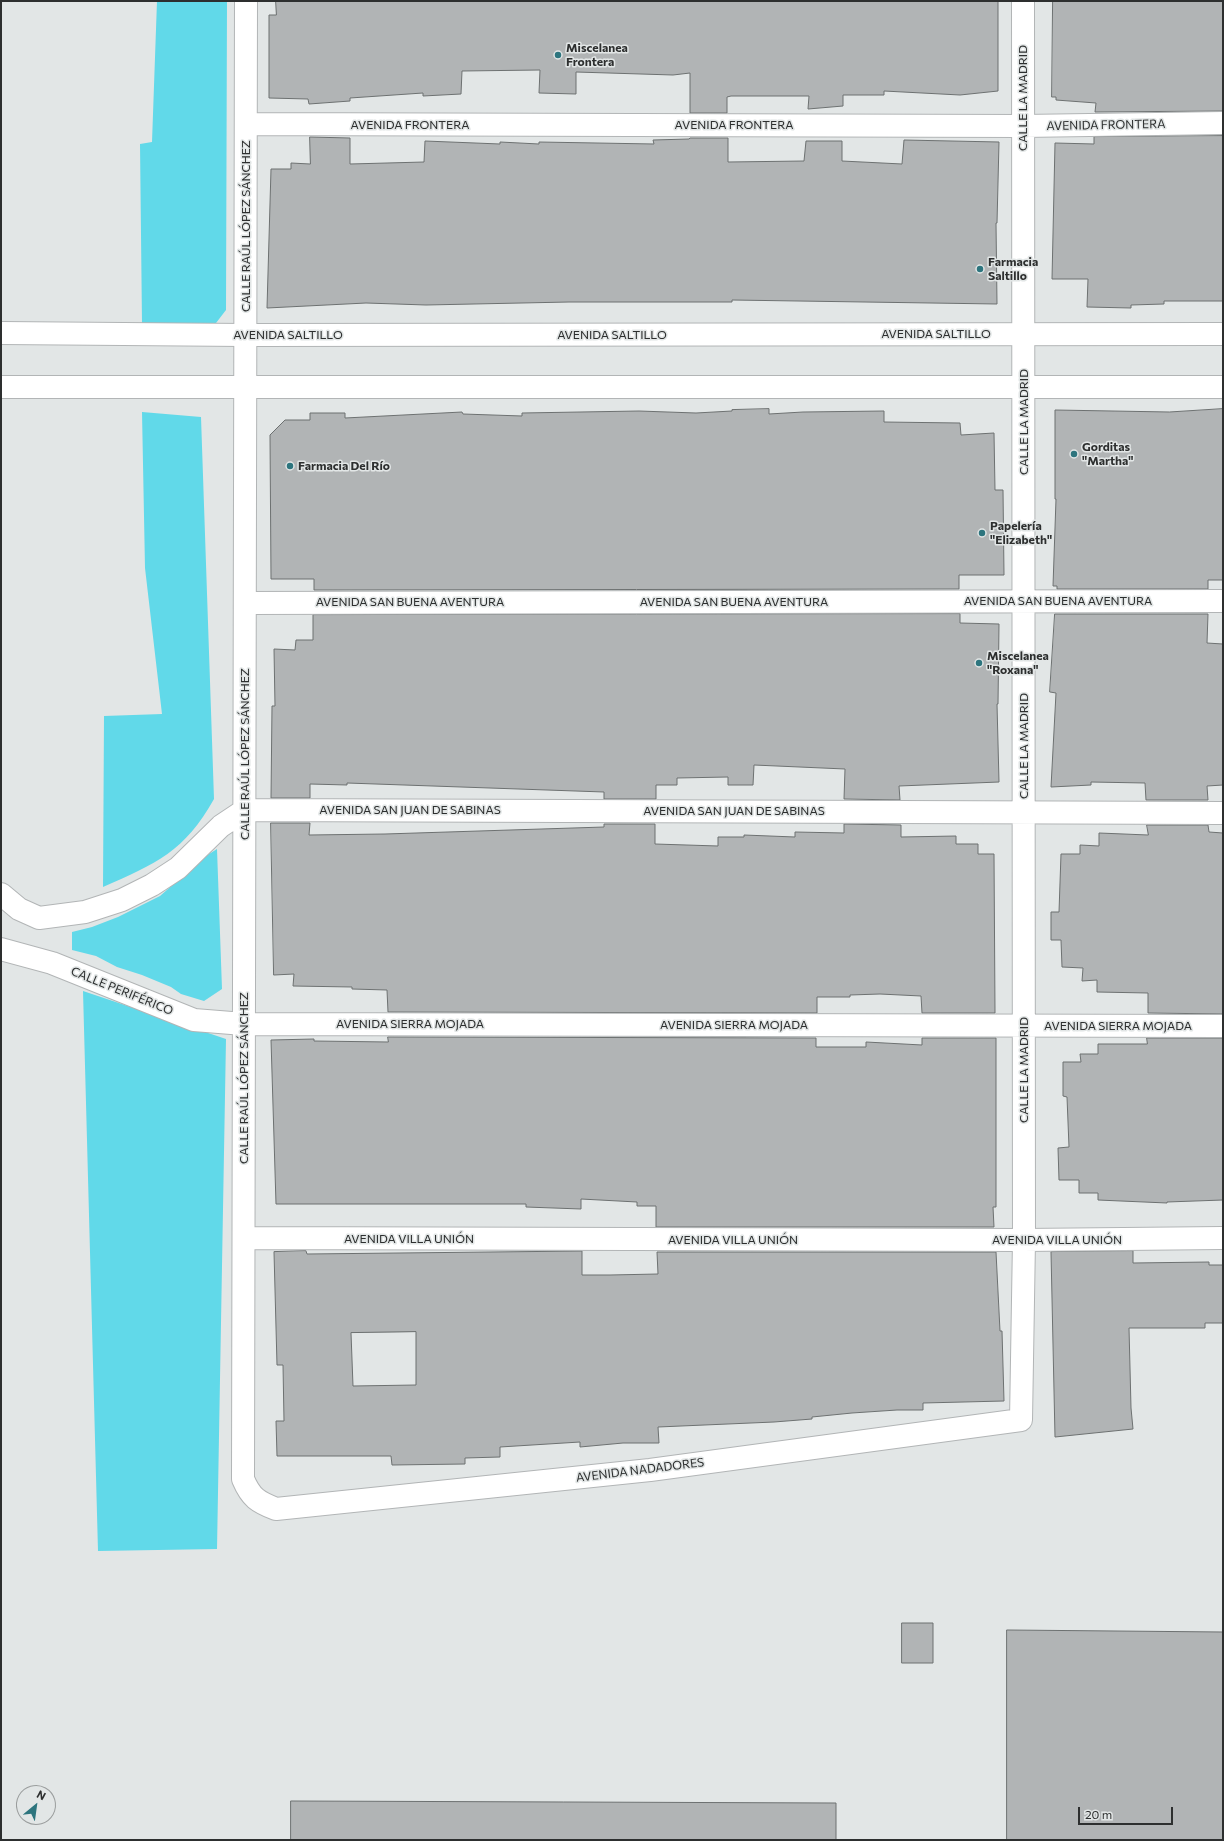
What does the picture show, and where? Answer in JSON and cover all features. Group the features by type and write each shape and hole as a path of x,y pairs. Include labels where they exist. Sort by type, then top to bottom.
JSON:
{"street":[{"name":"CALLE RAÚL LÓPEZ SÁNCHEZ","path":"246,1 243,1479 248,1492 259,1502"},
{"name":"CALLE LA MADRID","path":"1021,1420 1024,1240 1023,1"},
{"name":"AVENIDA FRONTERA","path":"246,124 1023,126 1223,124"},
{"name":"AVENIDA SALTILLO","path":"1,333 246,335 1223,334"},
{"path":"1,387 1223,387"},
{"name":"AVENIDA SAN BUENA AVENTURA","path":"245,603 1223,601"},
{"path":"1,894 19,909 40,918 85,912 122,900 152,885 178,868 221,826 245,810"},
{"name":"AVENIDA SAN JUAN DE SABINAS","path":"245,810 1223,813"},
{"name":"CALLE PERIFÉRICO","path":"1,949 52,963 194,1020 244,1024"},
{"name":"AVENIDA SIERRA MOJADA","path":"244,1024 1223,1026"},
{"name":"AVENIDA VILLA UNIÓN","path":"244,1238 1024,1240 1223,1238"},
{"name":"AVENIDA NADADORES","path":"259,1502 276,1509 281,1509 642,1471 1021,1420"}],"shaded area":[{"path":"157,1 227,1 226,310 216,323 142,324 140,144 152,142"},
{"path":"142,412 201,417 214,799 192,831 168,854 139,871 103,887 104,716 162,714 145,568"},
{"path":"217,849 222,989 204,1001 181,994 171,987 117,967 96,956 72,950 72,932 92,927 118,917 160,896 206,856"},
{"path":"83,991 226,1039 217,1549 98,1551"}],"building":[{"path":"276,1 998,1 998,91 960,95 884,91 884,95 843,95 843,106 808,109 809,96 731,96 727,97 727,113 690,113 690,73 673,75 576,72 576,94 539,93 540,70 462,71 461,94 423,96 423,93 350,98 350,101 309,104 308,99 269,98 269,15 276,15"},
{"path":"1053,1 1223,1 1223,111 1095,112 1096,103 1056,100 1056,97 1052,97"},
{"path":"1223,136 1223,301 1164,301 1164,304 1131,305 1131,308 1087,307 1088,279 1052,279 1055,143 1094,144 1094,137"},
{"path":"310,137 350,138 350,164 424,162 425,141 500,144 500,142 539,144 539,142 654,144 653,140 728,138 728,162 804,161 806,141 842,141 842,161 902,164 904,140 999,142 996,223 997,304 732,300 732,302 569,302 426,305 366,303 267,308 271,169 291,169 291,163 310,164"},
{"path":"769,409 769,414 884,411 884,422 960,423 961,435 994,433 995,490 1003,490 1004,575 959,575 959,589 314,590 314,579 271,579 270,435 285,420 310,420 310,413 345,413 345,418 462,412 463,414 522,416 522,413 639,411 696,413"},
{"path":"1223,409 1223,580 1208,580 1208,589 1057,589 1057,586 1053,586 1056,499 1055,410 1169,412"},
{"path":"960,614 960,623 999,624 997,704 999,782 899,786 900,800 844,799 845,769 754,765 753,785 728,785 728,777 677,778 677,785 656,785 656,799 604,799 604,792 347,783 347,785 310,784 310,798 271,798 272,706 275,706 274,649 295,650 296,640 313,640 313,615"},
{"path":"1055,614 1208,614 1207,643 1223,644 1223,785 1207,786 1208,800 1146,800 1145,783 1091,782 1091,785 1051,787 1056,693 1050,692"},
{"path":"271,823 310,823 309,835 604,827 604,824 655,824 655,844 718,846 718,837 744,837 744,835 795,837 795,832 844,833 844,824 901,825 901,837 956,836 956,844 978,844 978,854 994,854 995,1013 922,1013 921,996 880,994 850,995 850,997 817,997 817,1013 388,1012 387,990 352,989 352,987 293,986 294,974 274,975"},
{"path":"1147,825 1208,825 1209,832 1223,833 1223,1014 1148,1013 1148,993 1097,992 1097,980 1082,981 1083,968 1062,967 1061,940 1051,940 1051,912 1059,912 1061,854 1080,854 1080,845 1099,846 1099,833 1148,835"},
{"path":"388,1037 816,1038 816,1047 866,1047 866,1042 922,1045 922,1038 996,1038 996,1207 993,1207 994,1227 656,1227 656,1206 637,1206 637,1202 581,1199 581,1209 526,1207 526,1204 276,1204 271,1040 314,1039 314,1041 388,1042"},
{"path":"1147,1038 1223,1038 1223,1200 1167,1203 1098,1200 1098,1193 1079,1193 1079,1180 1059,1180 1058,1148 1069,1147 1067,1097 1063,1096 1063,1062 1081,1062 1080,1054 1098,1054 1098,1044 1147,1044"},
{"path":"306,1251 307,1254 582,1251 582,1275 610,1275 658,1274 657,1252 996,1252 1000,1331 1002,1331 1004,1401 923,1403 923,1410 852,1413 812,1417 812,1419 774,1422 658,1427 659,1443 623,1443 580,1447 580,1442 500,1447 500,1457 465,1458 465,1464 392,1465 391,1456 277,1456 276,1421 284,1421 283,1365 277,1365 274,1252","holes":["416,1332 416,1385 353,1386 351,1333"]},
{"path":"1133,1251 1133,1263 1209,1262 1209,1265 1223,1265 1223,1323 1205,1323 1205,1328 1129,1328 1133,1429 1055,1437 1051,1252"},
{"path":"902,1623 933,1623 933,1663 902,1663"},
{"path":"1007,1630 1223,1632 1223,1840 1007,1840"},
{"path":"291,1801 836,1803 836,1840 291,1840"}],"place":[{"name":"Miscelanea Frontera","path":"558,55"},
{"name":"Farmacia Saltillo","path":"980,269"},
{"name":"Gorditas \"Martha\"","path":"1074,454"},
{"name":"Farmacia Del Río","path":"290,466"},
{"name":"Papelería \"Elizabeth\"","path":"982,533"},
{"name":"Miscelanea \"Roxana\"","path":"979,663"}]}
